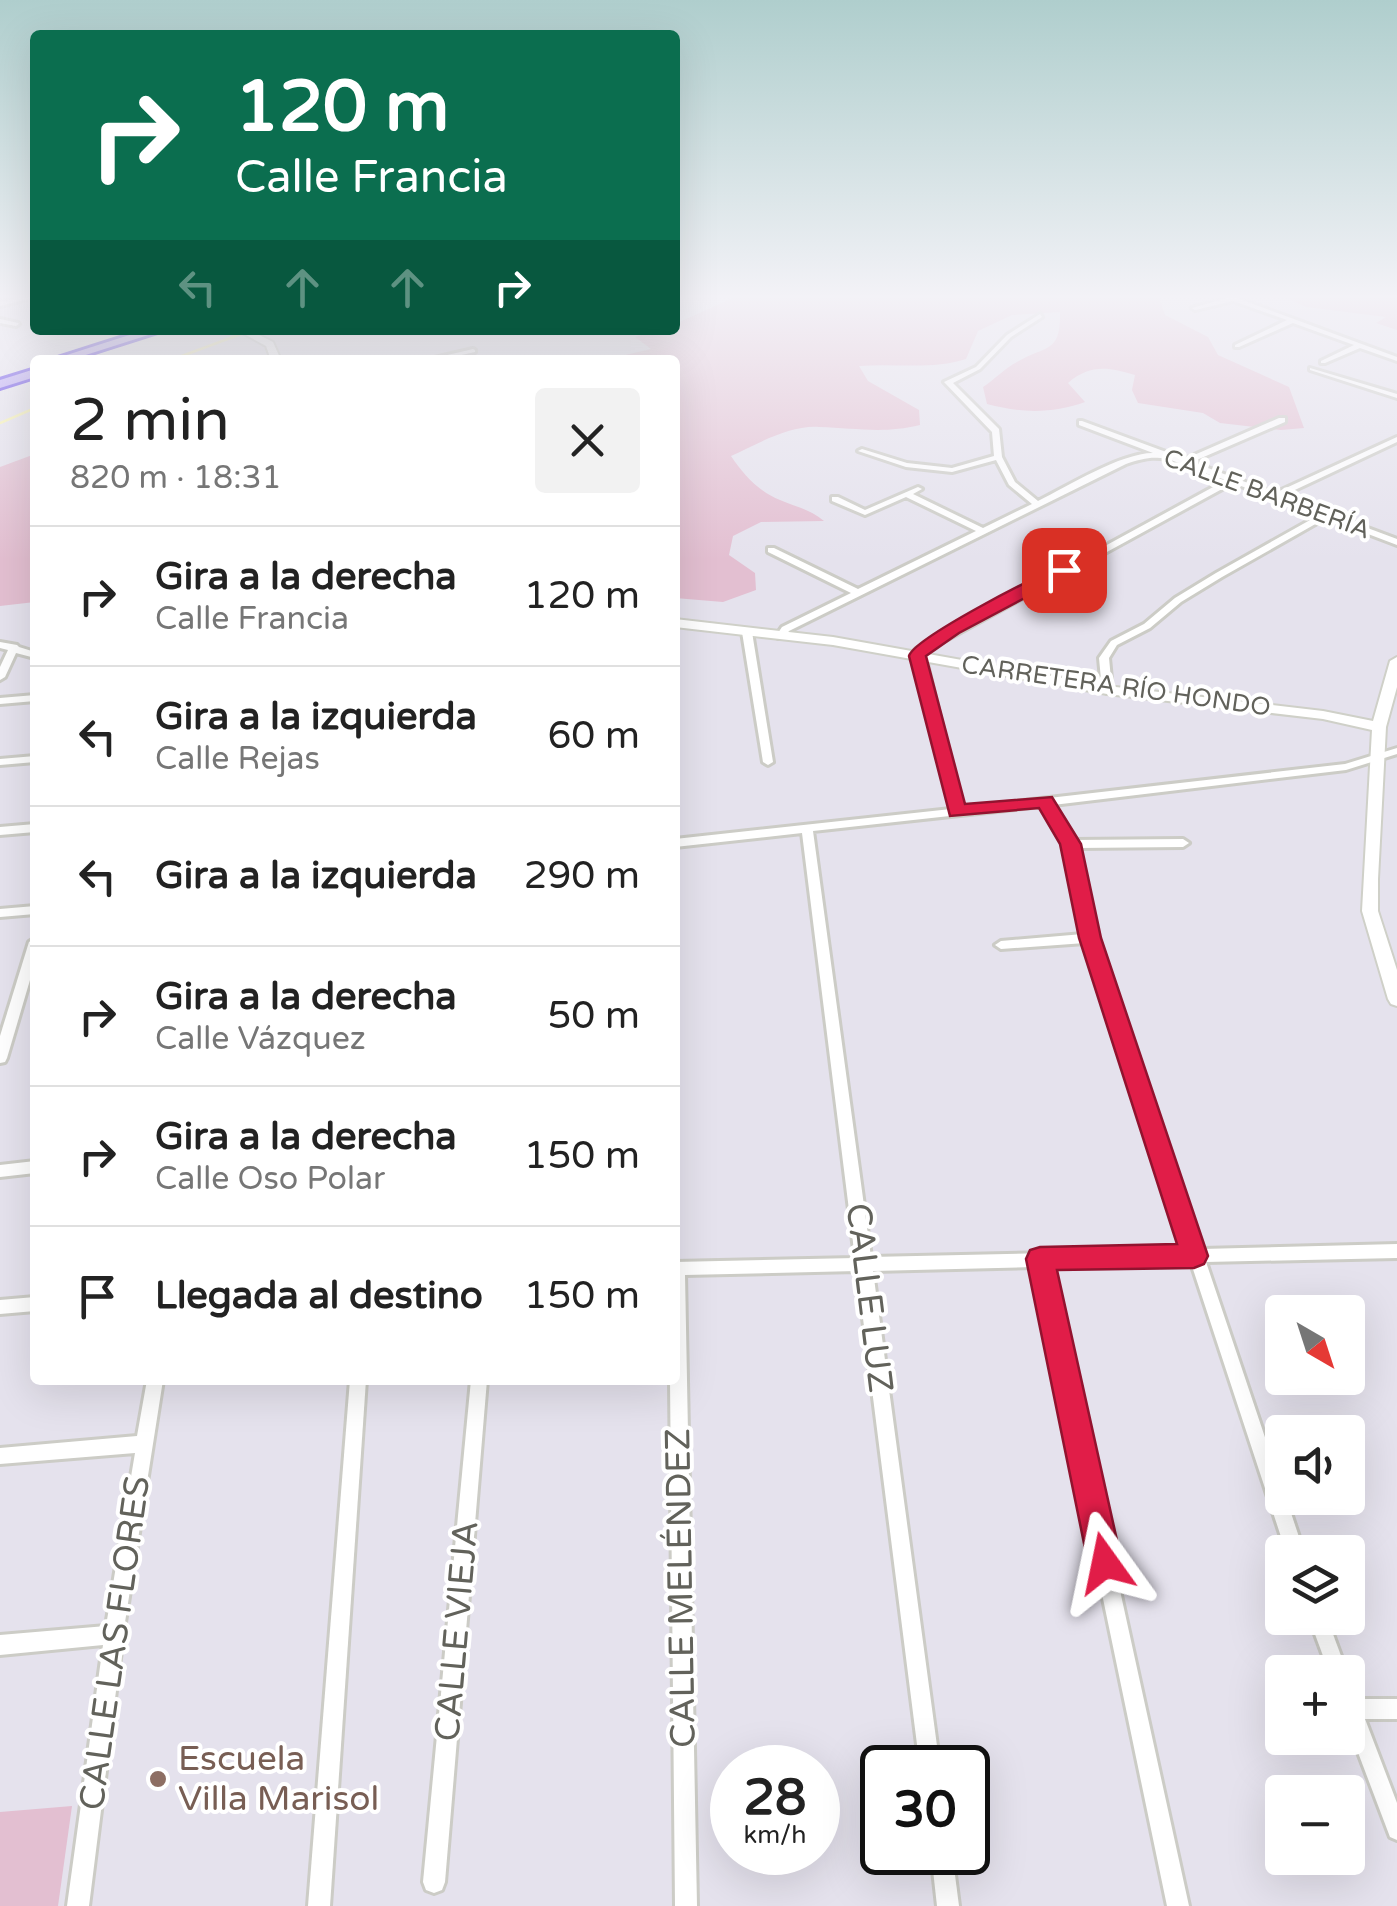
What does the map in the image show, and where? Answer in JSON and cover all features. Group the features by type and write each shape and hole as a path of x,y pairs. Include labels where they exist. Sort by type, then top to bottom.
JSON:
{"street":[{"path":"949,383 996,430 998,457 1012,484 1037,504"},
{"path":"1357,383 1397,396"},
{"path":"1183,463 1282,420"},
{"name":"CALLE BARBERÍA","path":"1082,423 1397,542"},
{"path":"1275,496 1397,438"},
{"path":"862,451 906,465 952,470 998,457"},
{"path":"781,636 785,629 855,591 1122,462 1144,455 1161,455"},
{"path":"957,811 918,650 1232,480"},
{"path":"836,499 865,512 913,492 983,530"},
{"path":"1107,690 1104,658 1114,643 1134,635 1178,600 1219,575 1326,516"},
{"path":"772,550 855,591"},
{"name":"CARRETERA RÍO HONDO","path":"680,624 918,656 1107,690 1323,715 1380,727"},
{"path":"747,632 768,762"},
{"path":"0,645 30,653"},
{"path":"0,677 14,647"},
{"path":"1397,662 1380,727 1370,912 1397,999"},
{"path":"0,701 30,698"},
{"path":"680,842 1318,771 1397,751"},
{"path":"0,762 30,759"},
{"path":"1045,801 1070,844 1090,938 1289,1535"},
{"path":"0,831 30,828"},
{"name":"CALLE LUZ","path":"807,829 927,1745"},
{"path":"1070,844 1183,844"},
{"path":"0,913 30,910"},
{"path":"1001,945 1090,938"},
{"path":"0,1058 30,959"},
{"path":"0,1171 30,1168"},
{"path":"680,1270 1397,1251"},
{"path":"1040,1259 1178,1906"},
{"path":"0,1306 30,1304"},
{"name":"CALLE LAS FLORES","path":"78,1906 114,1635 154,1385"},
{"path":"318,1906 358,1385"},
{"name":"CALLE VIEJA","path":"434,1882 479,1385"},
{"name":"CALLE MELÉNDEZ","path":"678,1385 686,1906"},
{"path":"0,1456 144,1444"},
{"path":"0,1644 114,1635"},
{"path":"1365,1706 1397,1709"},
{"path":"1365,1747 1397,1830"},
{"path":"944,1875 948,1906"}],"shaded area":[{"path":"680,383 871,383 919,410 920,425 882,430 808,427 774,436 731,456 765,492 824,521 761,522 733,536 729,555 755,573 756,590 723,602 680,598"},
{"path":"989,383 1068,383 1085,402 1060,409 1012,409 987,404 983,387"},
{"path":"1133,383 1280,383 1289,387 1304,428 1281,430 1220,423 1203,413 1138,403"},
{"path":"30,456 30,603 0,606 0,467"},
{"path":"72,1806 58,1906 0,1906 0,1812"}],"waterway":[{"path":"0,423 30,410"}],"place":[{"name":"Escuela Villa Marisol","path":"158,1779"}],"route":[{"path":"1064,570 953,629 918,650 918,656 957,811 1045,801 1070,844 1090,938 1194,1256 1040,1259 1105,1563"}]}
